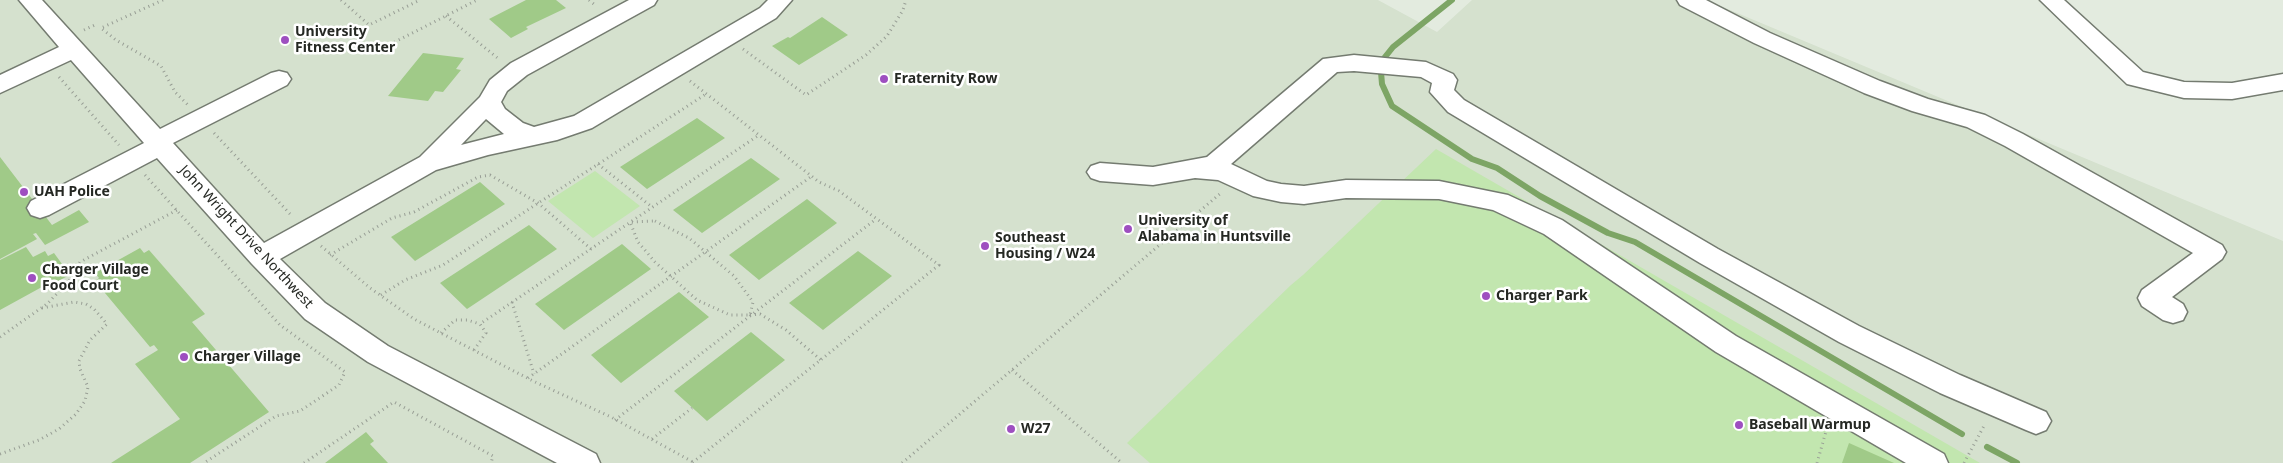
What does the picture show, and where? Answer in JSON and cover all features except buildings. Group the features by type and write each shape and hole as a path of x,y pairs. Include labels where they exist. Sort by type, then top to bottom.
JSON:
{"street":[{"name":"John Wright Drive Northwest","path":"30,0 261,257 315,311 344,333 448,392 585,463"},
{"path":"427,164 489,102 498,86 519,69 646,0"},
{"path":"261,257 427,164 487,146 557,131 583,122 768,13 781,0"},
{"path":"1688,0 1762,38 1872,87 1920,105 1976,121 2014,140 2213,252 2152,298 2173,312"},
{"path":"2051,0 2135,78 2184,90 2232,91 2283,82"},
{"path":"0,85 75,50"},
{"path":"1100,172 1153,176 1215,164 1331,64 1354,63 1426,70 1445,80 1442,92 1456,106 1709,256 1849,334 1950,384 2036,421"},
{"path":"40,208 87,183 140,170 159,143 200,119 279,79"},
{"path":"489,102 496,115 514,129 533,136"},
{"path":"1195,169 1222,171 1262,189 1281,193 1304,195 1346,189 1439,190 1499,202 1553,227 1726,344 1833,408 1933,463"}],"path":[{"path":"163,0 101,28 116,40 161,66 175,92 306,232 330,254 380,295 414,319 652,439 693,463 939,264 839,191 819,182 684,76"},
{"path":"341,0 369,25 420,0"},
{"path":"381,49 477,0"},
{"path":"589,0 602,10"},
{"path":"738,45 806,95 866,55 886,36 903,10 906,0"},
{"path":"446,16 505,63"},
{"path":"47,63 140,170 280,325 345,372 339,385 300,411 276,416 204,463"},
{"path":"380,295 405,280 443,265 706,94"},
{"path":"480,324 759,135"},
{"path":"598,164 652,207"},
{"path":"330,254 392,218 414,212 478,177 490,175 538,203 591,249"},
{"path":"528,378 812,176"},
{"path":"902,463 1239,178"},
{"path":"0,337 42,308 69,281 80,262 177,210"},
{"path":"615,420 876,218"},
{"path":"630,222 655,221 689,238 734,276 752,302 750,315"},
{"path":"630,222 638,242 670,278 698,300 730,315 760,314 786,330 821,360"},
{"path":"0,454 39,440 59,428 76,414 85,401 88,388 80,369 79,361 90,340 107,324 94,309 86,304 74,302 42,308"},
{"path":"512,302 534,374"},
{"path":"440,333 455,320 467,320 480,324 486,333 474,350"},
{"path":"1012,370 1122,463"},
{"path":"304,463 394,402 493,456 492,463"},
{"path":"1964,463 1995,404"},
{"path":"652,439 692,408"},
{"path":"1817,463 1833,408"}],"shaded area":[{"name":"University of Alabama in Huntsville","path":"0,0 1378,0 1437,32 1472,0 1706,0 2283,241 2283,463 0,463"}],"green space":[{"name":"Charger Park","path":"1436,149 1980,463 1150,463 1127,443"},
{"path":"595,171 640,206 593,238 548,201"}],"waterway":[{"path":"1381,62 1393,47 1452,0"},
{"path":"1381,72 1382,84 1392,106 1472,159 1497,168 1540,196 1608,233 1635,242 1962,434"},
{"path":"1987,447 2017,463"}],"place":[{"name":"University Fitness Center","path":"285,40"},
{"name":"Fraternity Row","path":"884,79"},
{"name":"UAH Police","path":"24,192"},
{"name":"University of Alabama in Huntsville","path":"1128,229"},
{"name":"Southeast Housing / W24","path":"985,246"},
{"name":"Charger Village Food Court","path":"32,278"},
{"name":"Charger Park","path":"1486,296"},
{"name":"Charger Village","path":"184,357"},
{"name":"Baseball Warmup","path":"1739,425"},
{"name":"W27","path":"1011,429"}]}
